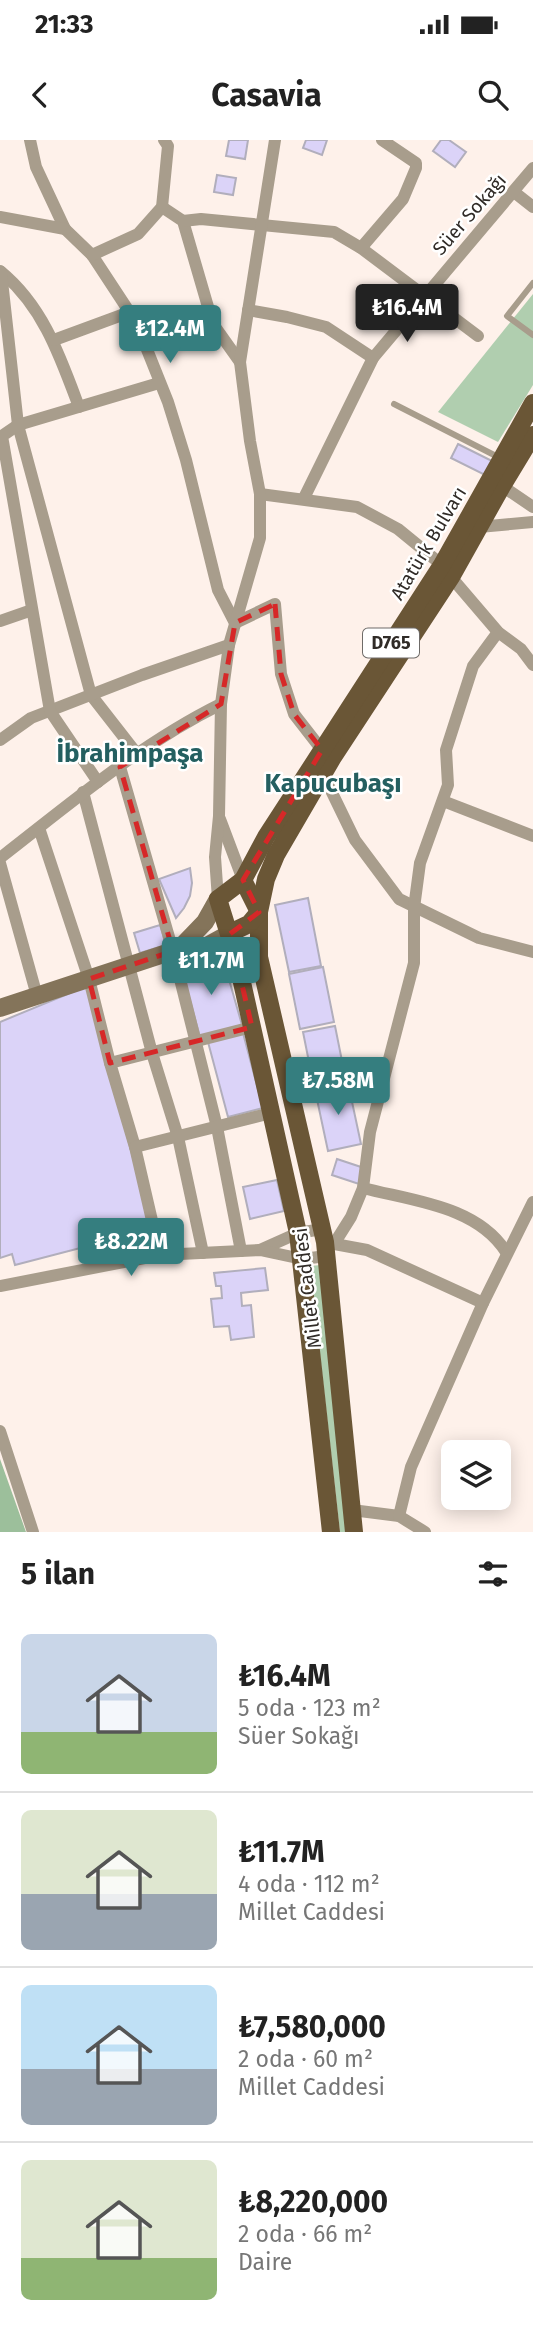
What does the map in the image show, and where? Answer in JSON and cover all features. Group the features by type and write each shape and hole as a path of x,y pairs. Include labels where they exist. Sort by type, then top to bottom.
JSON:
{"main road":[{"name":"Atatürk Bulvarı","path":"259,912 266,879 276,855 446,571 533,403"},
{"name":"Atatürk Bulvarı","path":"243,880 266,837 322,750 479,527 533,436"},
{"path":"218,899 243,880"},
{"name":"Millet Caddesi","path":"243,880 259,912 259,957 327,1243 354,1532"},
{"name":"Millet Caddesi","path":"218,899 230,933 298,1233 331,1532"},
{"path":"230,933 249,924 259,912"}],"street":[{"path":"30,140 36,167 65,229 92,255 136,322 186,460 218,590 235,623"},
{"path":"176,950 205,922 218,899 215,857 219,816 221,704 229,645 260,538 260,494 240,362 275,140"},
{"path":"361,248 403,199 416,168 416,163 382,140"},
{"path":"92,255 138,234 162,207 171,142"},
{"name":"Süer Sokağı","path":"304,498 373,358 533,168"},
{"path":"514,192 533,207"},
{"path":"162,207 183,221 201,219 334,232 361,248 478,336"},
{"path":"0,216 65,229"},
{"path":"183,221 213,324 240,362"},
{"path":"1,272 33,304 54,340 79,407"},
{"path":"1,272 18,425 91,695 137,754"},
{"path":"248,310 326,327 373,358"},
{"path":"54,340 130,312"},
{"path":"98,782 50,711 2,436 18,425 159,383"},
{"path":"502,485 533,507"},
{"path":"260,494 357,507 398,530 446,571 498,632 521,649 533,665"},
{"path":"479,527 533,522"},
{"path":"235,623 275,604 281,674 294,714 322,750"},
{"path":"0,621 32,610"},
{"path":"0,1286 160,1255 260,1250 302,1259 327,1243 351,1217 363,1188 370,1132 414,963 414,908 420,863 448,785 446,750 473,666 498,632"},
{"path":"1,736 31,718 229,645"},
{"path":"0,858 83,792 137,754 190,720 221,704"},
{"path":"120,767 176,950 194,1042 217,1127 241,1251"},
{"path":"323,774 355,840 399,898 414,908 479,937 533,952"},
{"path":"83,792 152,1053 178,1137 202,1253"},
{"path":"443,801 533,836"},
{"path":"219,816 243,880"},
{"path":"39,828 89,979 135,1147 160,1255"},
{"path":"0,863 37,996"},
{"path":"0,1008 176,950 203,948 230,933"},
{"path":"110,1063 252,1027"},
{"path":"135,1147 271,1113"},
{"path":"363,1188 459,1212 496,1236 506,1252"},
{"path":"399,1516 411,1467 506,1252 533,1202"},
{"path":"260,1250 298,1233 327,1243 367,1250 483,1303"},
{"path":"0,1431 33,1532"},
{"path":"352,1510 399,1516 425,1532"}],"lane":[{"path":"533,283 507,316 533,335"},
{"path":"394,404 502,459"}],"highlighted area":[{"path":"275,604 281,674 294,714 322,750 243,880 259,912 230,934 252,1027 110,1063 89,979 173,951 120,767 221,704 235,623"}],"green space":[{"path":"533,294 533,385 498,442 438,412"},
{"path":"321,1265 348,1532 340,1532 310,1266"},
{"path":"0,1459 26,1532 0,1532"}],"building":[{"path":"229,140 248,140 245,159 226,156"},
{"path":"306,140 327,140 322,155 303,148"},
{"path":"441,140 449,140 466,152 455,167 433,151"},
{"path":"217,175 236,178 233,195 214,192"},
{"path":"458,444 494,462 487,476 451,458"},
{"path":"190,868 190,896 176,918 159,879"},
{"path":"308,898 321,966 289,972 275,905"},
{"path":"160,925 166,945 140,953 134,933"},
{"path":"216,960 224,962 242,1025 200,1037 181,968"},
{"path":"323,967 334,1022 300,1029 289,974"},
{"path":"87,986 148,1214 142,1232 15,1265 12,1254 0,1258 0,1022"},
{"path":"335,1026 345,1076 313,1082 303,1032"},
{"path":"243,1033 263,1108 228,1117 208,1042"},
{"path":"348,1083 361,1144 328,1151 315,1090"},
{"path":"337,1159 364,1168 359,1184 332,1175"},
{"path":"277,1180 284,1211 250,1219 243,1187"},
{"path":"265,1268 268,1290 241,1293 242,1306 251,1305 254,1337 231,1340 229,1326 214,1327 211,1299 222,1298 221,1286 216,1286 214,1273"}],"district":[{"name":"İbrahimpaşa","path":"130,753"},
{"name":"Kapucubaşı","path":"333,783"}]}
